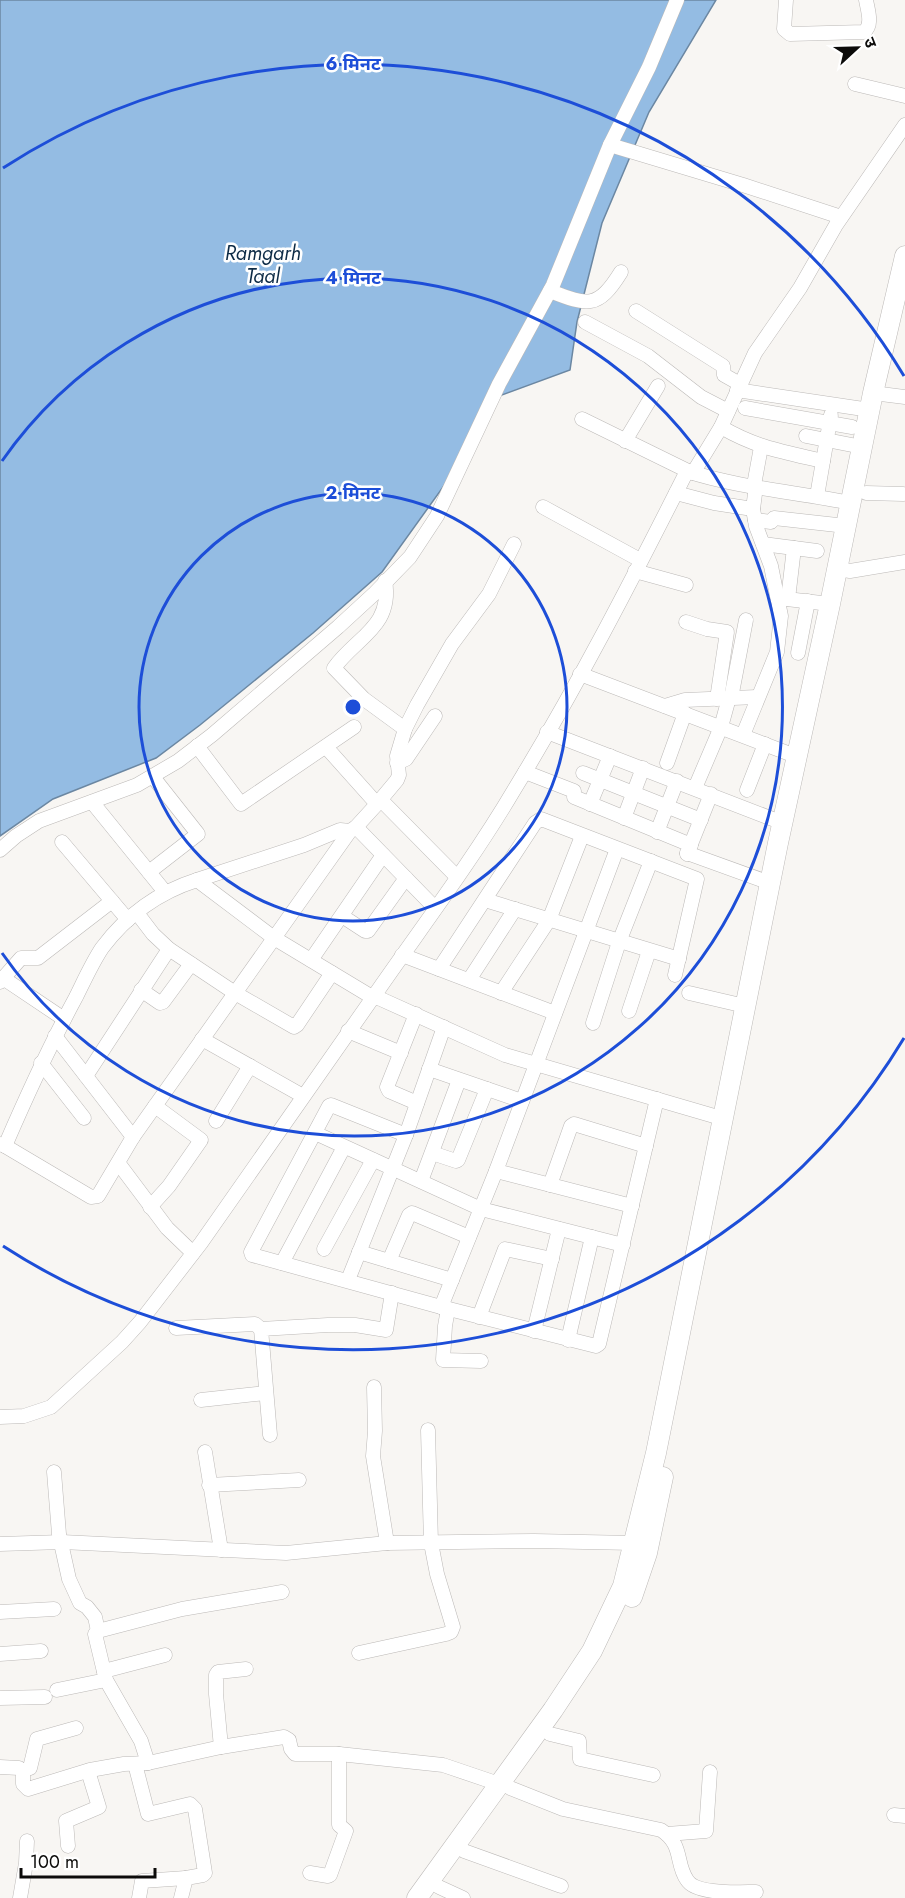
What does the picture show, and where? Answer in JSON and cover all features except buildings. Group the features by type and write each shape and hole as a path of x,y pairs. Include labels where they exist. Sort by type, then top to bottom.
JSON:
{"highway":[{"path":"417,1898 504,1786 550,1734 602,1657 617,1631 647,1553 782,885 905,256"},
{"path":"876,399 905,302"},
{"path":"435,1892 464,1851 592,1651 606,1626 623,1586 656,1453 721,1118 830,604 844,570 846,526 858,498"}],"street":[{"path":"0,850 39,821 153,777 204,741 338,627 410,557 437,516 499,384 550,291 610,145 649,67 676,0"},
{"path":"786,0 784,29 790,34 864,32 869,29 870,24 866,0"},
{"path":"855,84 905,96"},
{"path":"0,1417 24,1416 51,1407 122,1342 140,1322 193,1253 457,877 525,772 676,493 721,427 755,353 800,288 841,218 905,125"},
{"path":"610,145 744,185 841,218"},
{"path":"550,291 576,301 595,301 607,292 621,272"},
{"path":"636,311 723,366 724,375 739,387 832,404 905,397"},
{"path":"585,322 648,356 701,397 728,411"},
{"path":"625,441 658,386"},
{"path":"792,416 795,399"},
{"path":"817,496 832,404"},
{"path":"745,408 852,426"},
{"path":"582,419 690,472 725,482 817,496 858,498 903,494"},
{"path":"802,456 810,420"},
{"path":"721,427 761,447 823,461"},
{"path":"806,436 852,445"},
{"path":"761,447 755,486 754,514 783,598"},
{"path":"676,493 754,514 771,522 774,518 846,526"},
{"path":"543,507 637,565 686,585"},
{"path":"435,908 383,855 353,829 340,830 165,892 132,916 102,949 41,1063 3,1145 94,1198 98,1196 133,1137 274,938 353,829 397,780 399,775 397,763 405,729 452,644 489,594 514,544"},
{"path":"763,544 817,551"},
{"path":"743,735 777,652 783,598 794,548"},
{"path":"844,570 905,562"},
{"path":"385,581 387,600 384,611 371,629 334,668 364,699 405,729"},
{"path":"783,598 830,604"},
{"path":"798,653 808,601"},
{"path":"696,788 721,727 746,620"},
{"path":"686,622 707,629 727,632 726,698"},
{"path":"580,674 798,757"},
{"path":"665,706 685,700 757,697"},
{"path":"667,763 685,713"},
{"path":"397,763 406,759 435,716"},
{"path":"204,741 241,804 354,727"},
{"path":"547,732 783,823"},
{"path":"747,790 765,744"},
{"path":"326,747 457,877"},
{"path":"590,804 610,756"},
{"path":"624,818 643,768"},
{"path":"525,772 689,849 770,883"},
{"path":"583,773 701,820"},
{"path":"149,872 198,834 153,777"},
{"path":"657,832 677,781"},
{"path":"680,872 711,794"},
{"path":"93,802 165,892"},
{"path":"439,969 536,821 541,819 695,877 697,881 675,975"},
{"path":"501,993 549,920 582,836"},
{"path":"62,842 112,901 169,949 236,993 295,1026 332,973"},
{"path":"482,1361 443,1360 445,1308 452,1280 496,1171 617,849"},
{"path":"311,960 383,855"},
{"path":"593,1023 619,942 651,861"},
{"path":"342,916 368,931 406,879"},
{"path":"197,880 274,938 373,996 505,1055 721,1118"},
{"path":"485,900 679,959"},
{"path":"64,1019 1,980 21,958 39,958 112,901"},
{"path":"469,980 515,909"},
{"path":"86,1076 169,949"},
{"path":"629,1011 649,951"},
{"path":"402,955 555,1013"},
{"path":"141,990 160,1003 163,1002 191,964"},
{"path":"689,993 745,1006"},
{"path":"416,1014 387,1089 417,1102"},
{"path":"348,1280 406,1135 444,1027"},
{"path":"348,1031 401,1053"},
{"path":"55,1036 133,1137"},
{"path":"202,1039 303,1096"},
{"path":"41,1063 84,1118"},
{"path":"216,1121 250,1066"},
{"path":"429,1069 522,1101"},
{"path":"421,1181 459,1080"},
{"path":"432,1153 458,1160 487,1089"},
{"path":"406,1135 332,1105 329,1106 251,1252 252,1254 445,1308 596,1346 599,1344 657,1100"},
{"path":"150,1207 169,1186 201,1140 155,1106"},
{"path":"550,1185 571,1126 574,1124 646,1146"},
{"path":"315,1133 481,1209 623,1245"},
{"path":"282,1263 344,1147"},
{"path":"324,1249 374,1160"},
{"path":"118,1164 150,1207 178,1240 193,1253"},
{"path":"496,1171 632,1206"},
{"path":"389,1261 409,1215 412,1213 469,1237"},
{"path":"534,1331 559,1229"},
{"path":"568,1340 592,1237"},
{"path":"479,1317 505,1249 552,1259"},
{"path":"359,1252 452,1280"},
{"path":"176,1328 255,1324 261,1329 355,1325 386,1330 392,1293"},
{"path":"261,1329 270,1435"},
{"path":"374,1387 374,1456 387,1543"},
{"path":"201,1400 266,1393"},
{"path":"359,1653 451,1632 453,1627 437,1574 431,1543 428,1430"},
{"path":"205,1452 222,1550"},
{"path":"54,1472 57,1516 69,1578 80,1603 91,1611 98,1631"},
{"path":"209,1485 299,1480"},
{"path":"0,1544 62,1542 286,1553 387,1543 534,1541 634,1543"},
{"path":"139,1898 142,1881 186,1878 205,1873 193,1806 190,1804 148,1814 141,1763 141,1741 105,1675 95,1636 98,1631 182,1609 282,1592"},
{"path":"0,1612 54,1609"},
{"path":"0,1654 41,1651"},
{"path":"0,1698 51,1694 165,1655"},
{"path":"221,1747 216,1675 218,1672 246,1669"},
{"path":"22,1771 30,1767 37,1738 76,1728"},
{"path":"550,1734 580,1742 580,1759 653,1775"},
{"path":"22,1771 23,1784 28,1789 88,1771 284,1737 289,1740 295,1754 339,1754 443,1765 563,1809 650,1827 667,1834 706,1831 710,1772"},
{"path":"310,1873 330,1875 346,1831 339,1825 339,1754"},
{"path":"0,1767 16,1768 22,1771"},
{"path":"68,1846 66,1821 99,1807 88,1771"},
{"path":"667,1834 678,1851 686,1879 692,1885 718,1892 756,1892"},
{"path":"21,1898 27,1841"},
{"path":"464,1851 561,1886"},
{"path":"181,1898 186,1878"},
{"path":"435,1892 463,1898"}],"water":[{"name":"Ramgarh Taal","path":"0,0 716,0 649,112 602,223 577,322 570,370 488,400 461,462 382,572 313,633 156,758 53,799 0,836"}]}
